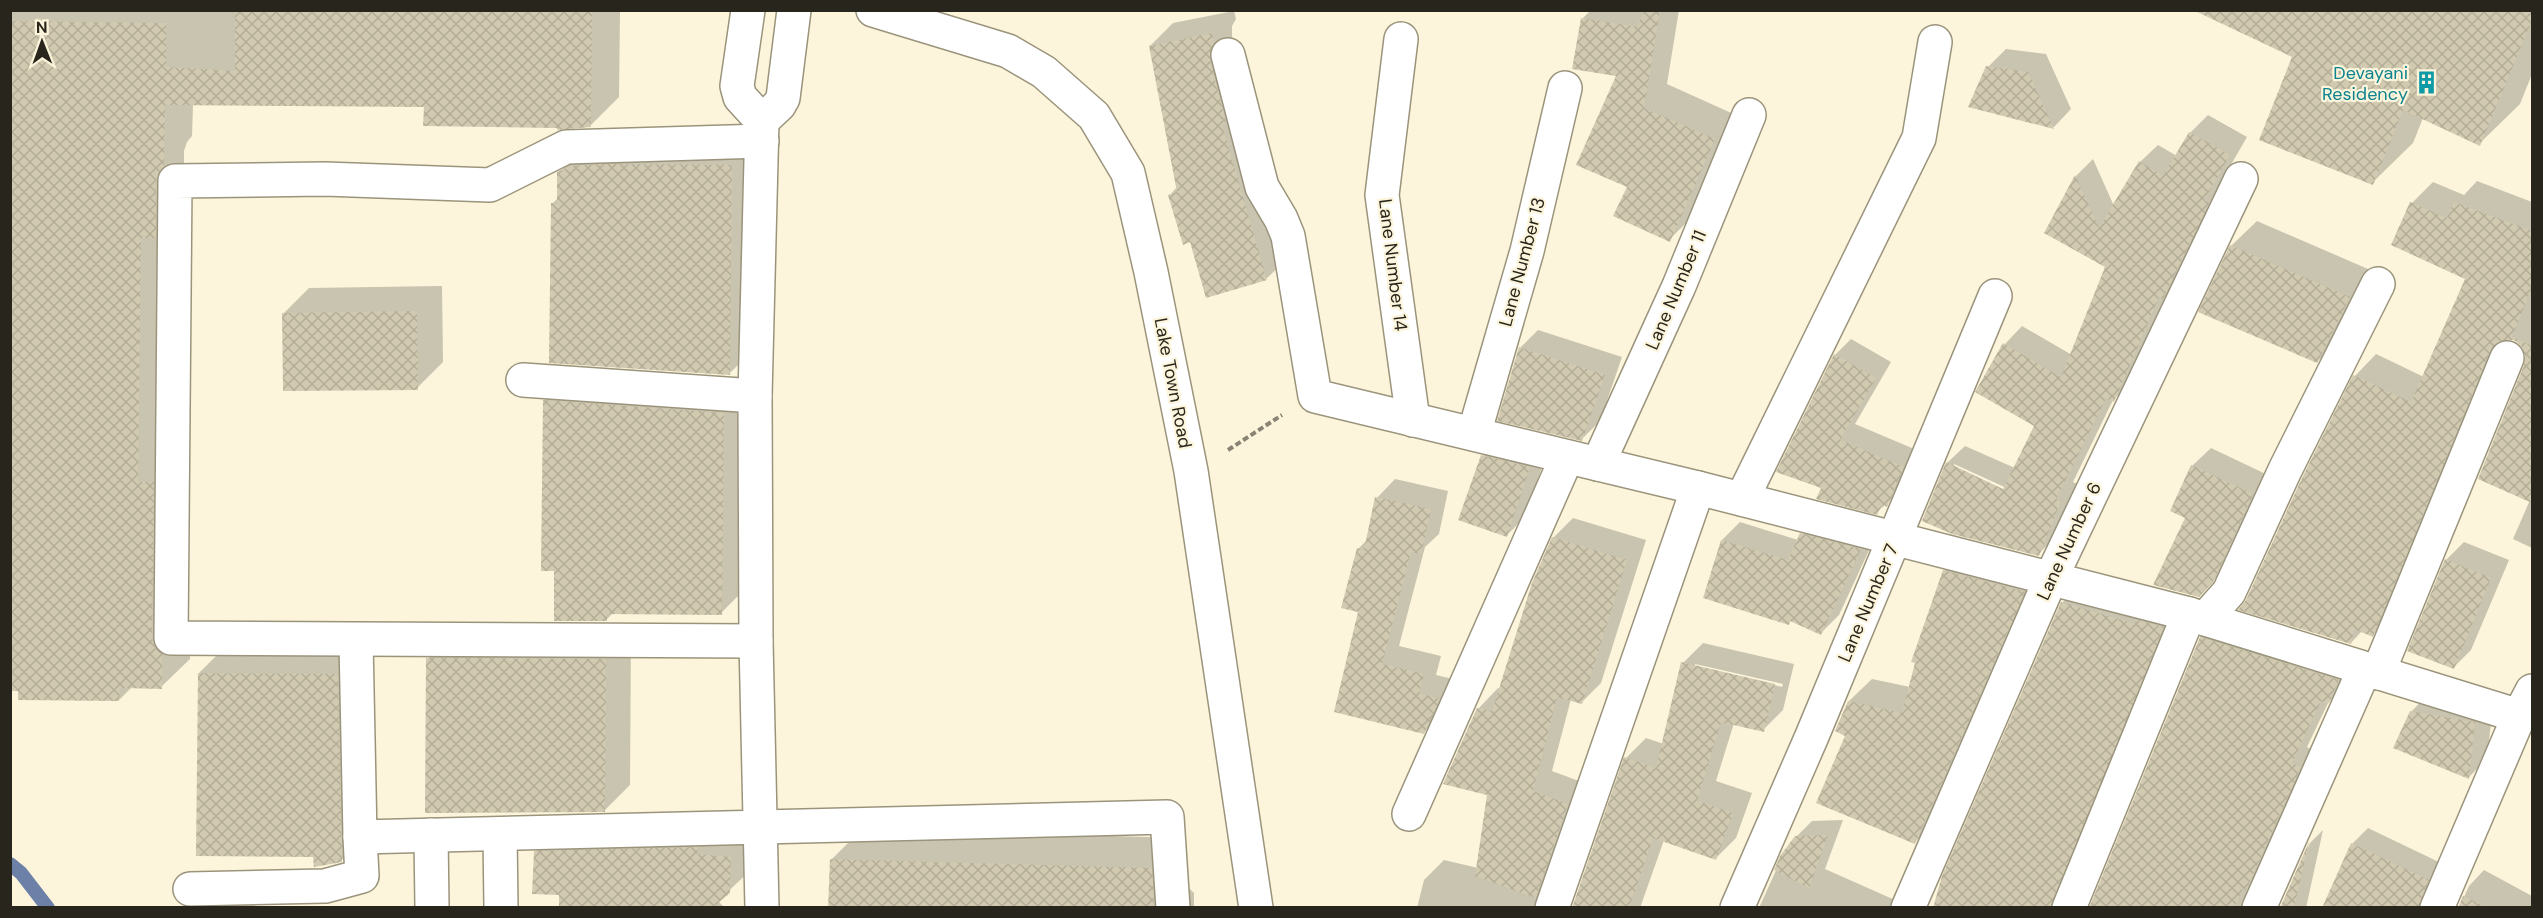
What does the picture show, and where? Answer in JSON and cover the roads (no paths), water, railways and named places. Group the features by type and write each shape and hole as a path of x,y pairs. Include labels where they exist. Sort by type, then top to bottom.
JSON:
{"street":[{"path":"748,10 737,86 740,97 762,131"},
{"path":"762,908 756,641 755,396 762,131 783,98 794,10"},
{"name":"Lake Town Road","path":"873,10 1008,51 1044,72 1094,116 1128,173 1151,272 1191,471 1256,908"},
{"name":"Lane Number 14","path":"1401,39 1382,195 1413,420"},
{"path":"1742,499 1919,138 1935,42"},
{"path":"1228,56 1262,187 1288,236 1316,396 1698,488 2197,616 2371,671 2529,698 2437,908"},
{"name":"Lane Number 13","path":"1474,434 1527,251 1565,88"},
{"name":"Lane Number 11","path":"1409,814 1583,460 1679,286 1749,115"},
{"path":"756,641 356,641 171,638 175,181 325,179 490,186 566,147 762,131"},
{"name":"Lane Number 6","path":"1908,908 2050,578 2241,179"},
{"path":"2069,908 2197,616 2229,592 2290,460 2378,284"},
{"name":"Lane Number 7","path":"1737,908 1995,296"},
{"path":"2259,908 2371,671 2507,358"},
{"path":"523,380 755,396"},
{"path":"1552,908 1698,488"},
{"path":"190,889 325,886 362,876 356,641"},
{"path":"360,837 1167,817 1173,908"},
{"path":"500,834 501,908"},
{"path":"431,836 432,908"}],"waterway":[{"path":"10,864 21,873 48,908"}],"place":[{"name":"Devayani Residency","path":"2426,83"}]}
